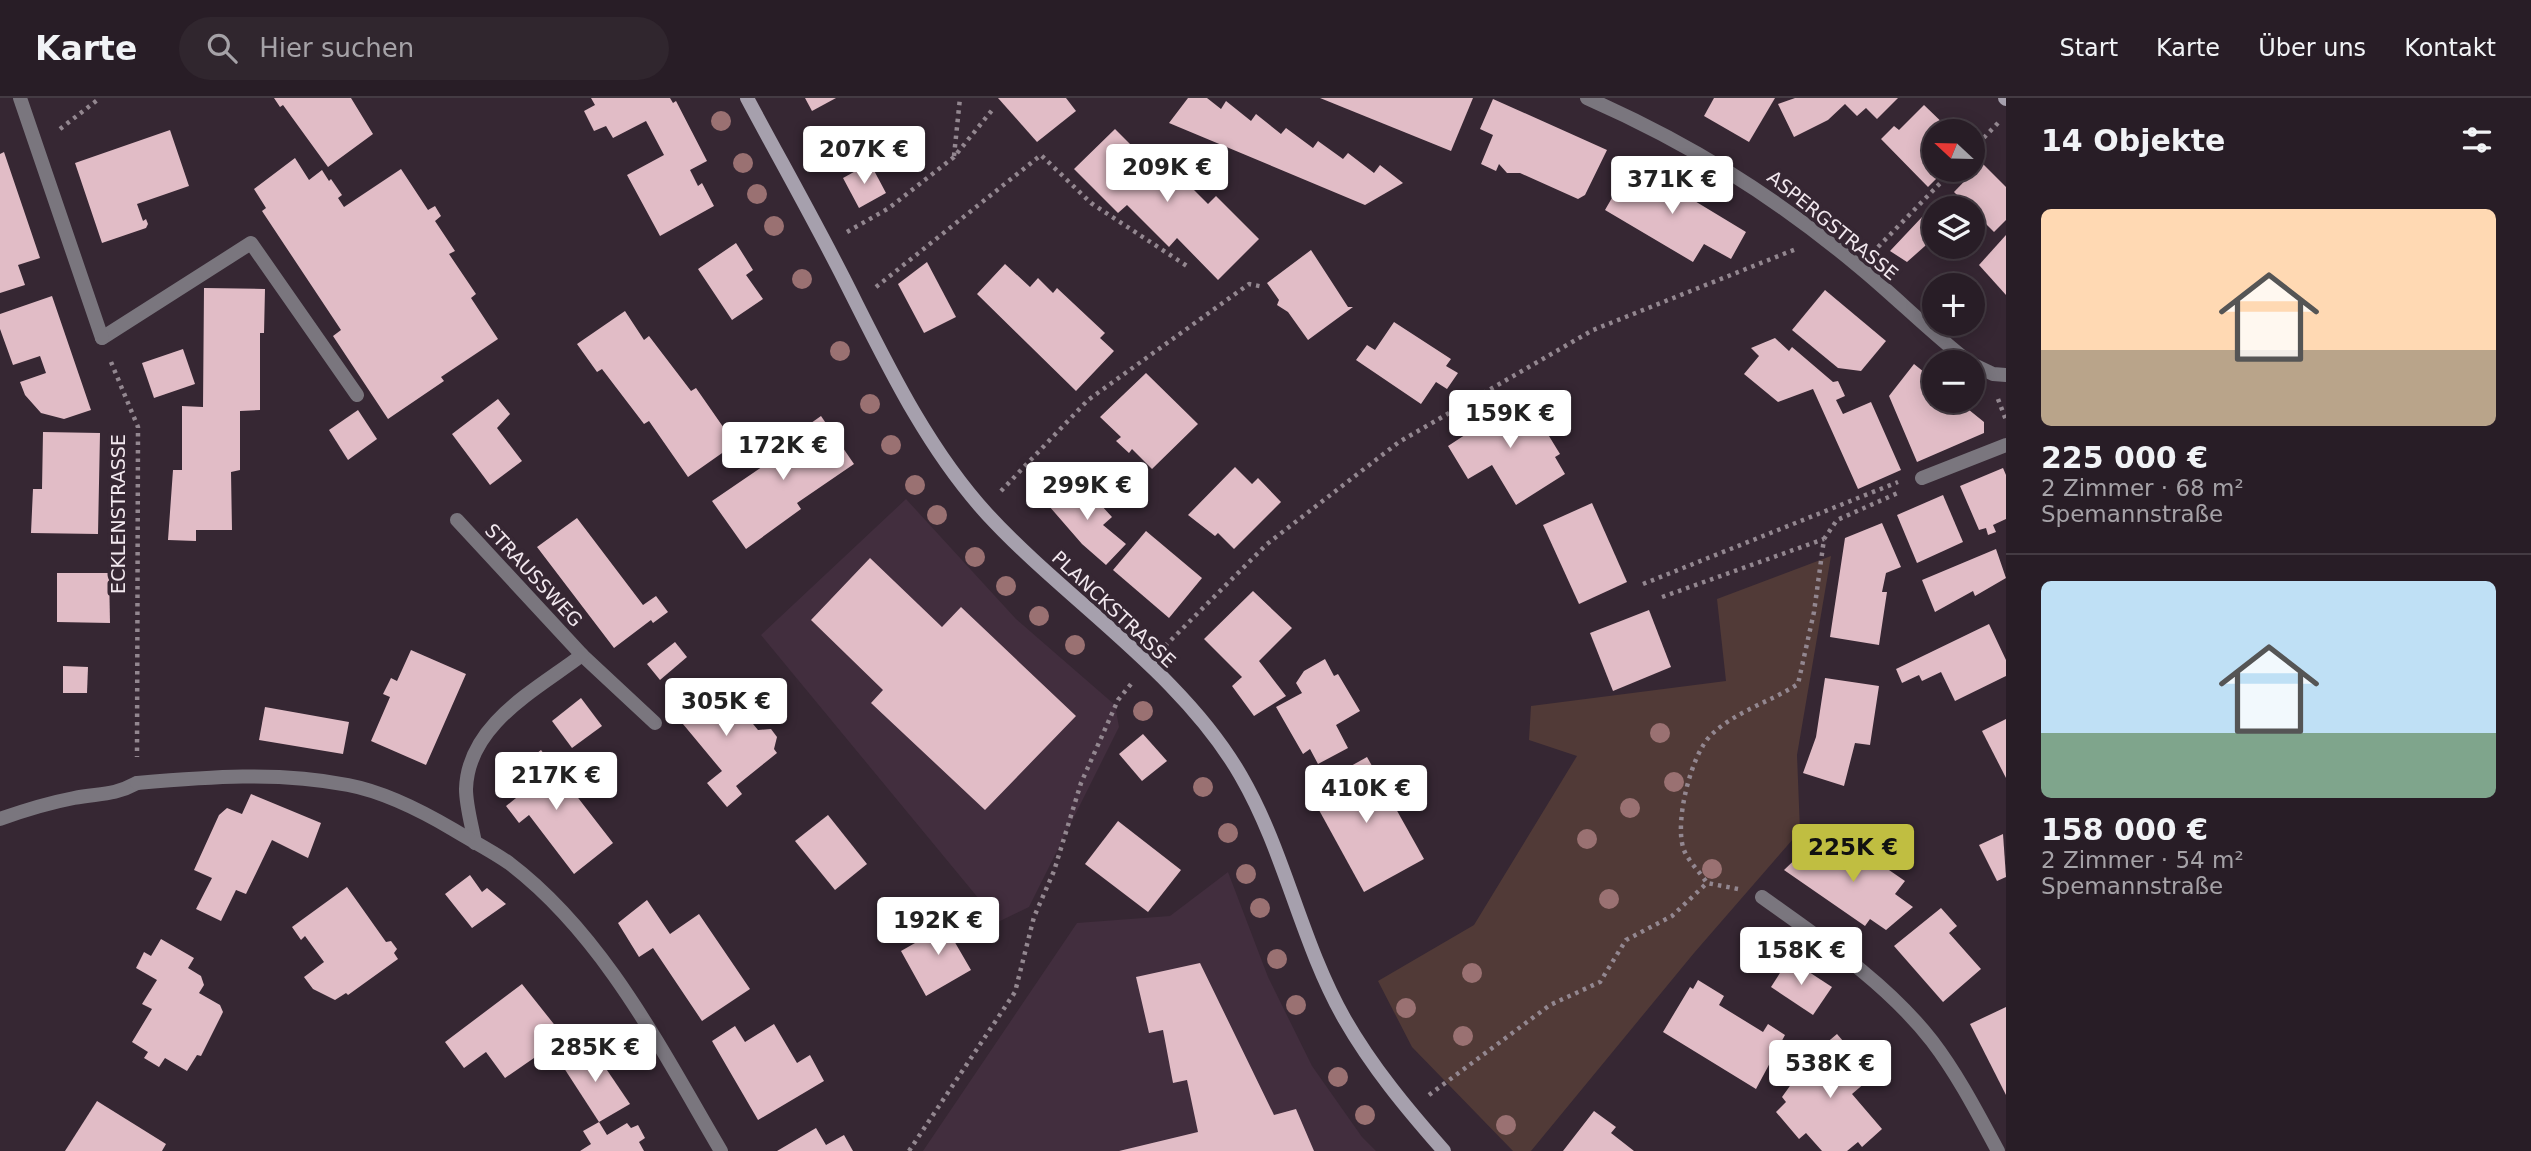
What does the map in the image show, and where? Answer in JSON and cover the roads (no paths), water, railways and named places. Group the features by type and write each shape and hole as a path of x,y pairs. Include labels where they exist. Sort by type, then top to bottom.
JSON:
{"main road":[{"name":"PLANCKSTRASSE","path":"747,98 890,369 944,461 984,510 1192,709 1241,775 1276,850 1309,940 1343,1017 1391,1092 1444,1151"}],"street":[{"path":"20,98 102,338 251,243 357,395"},
{"name":"ASPERGSTRASSE","path":"1587,98 1659,130 1747,181 1859,267 1954,350"},
{"name":"ASPERGSTRASSE","path":"1985,370 2006,375"},
{"path":"1922,478 2006,445"},
{"name":"STRAUSSWEG","path":"457,520 582,655 655,723"},
{"name":"STRAUSSWEG","path":"475,843 466,790 472,758 480,740 496,720 582,655"},
{"path":"0,819 37,806 78,797 116,794 137,783 224,776 281,776 349,785 392,798 509,863 595,949 675,1073 721,1151"},
{"path":"1762,897 1877,983 1907,1013 1932,1042 1969,1097 1998,1151"}]}
